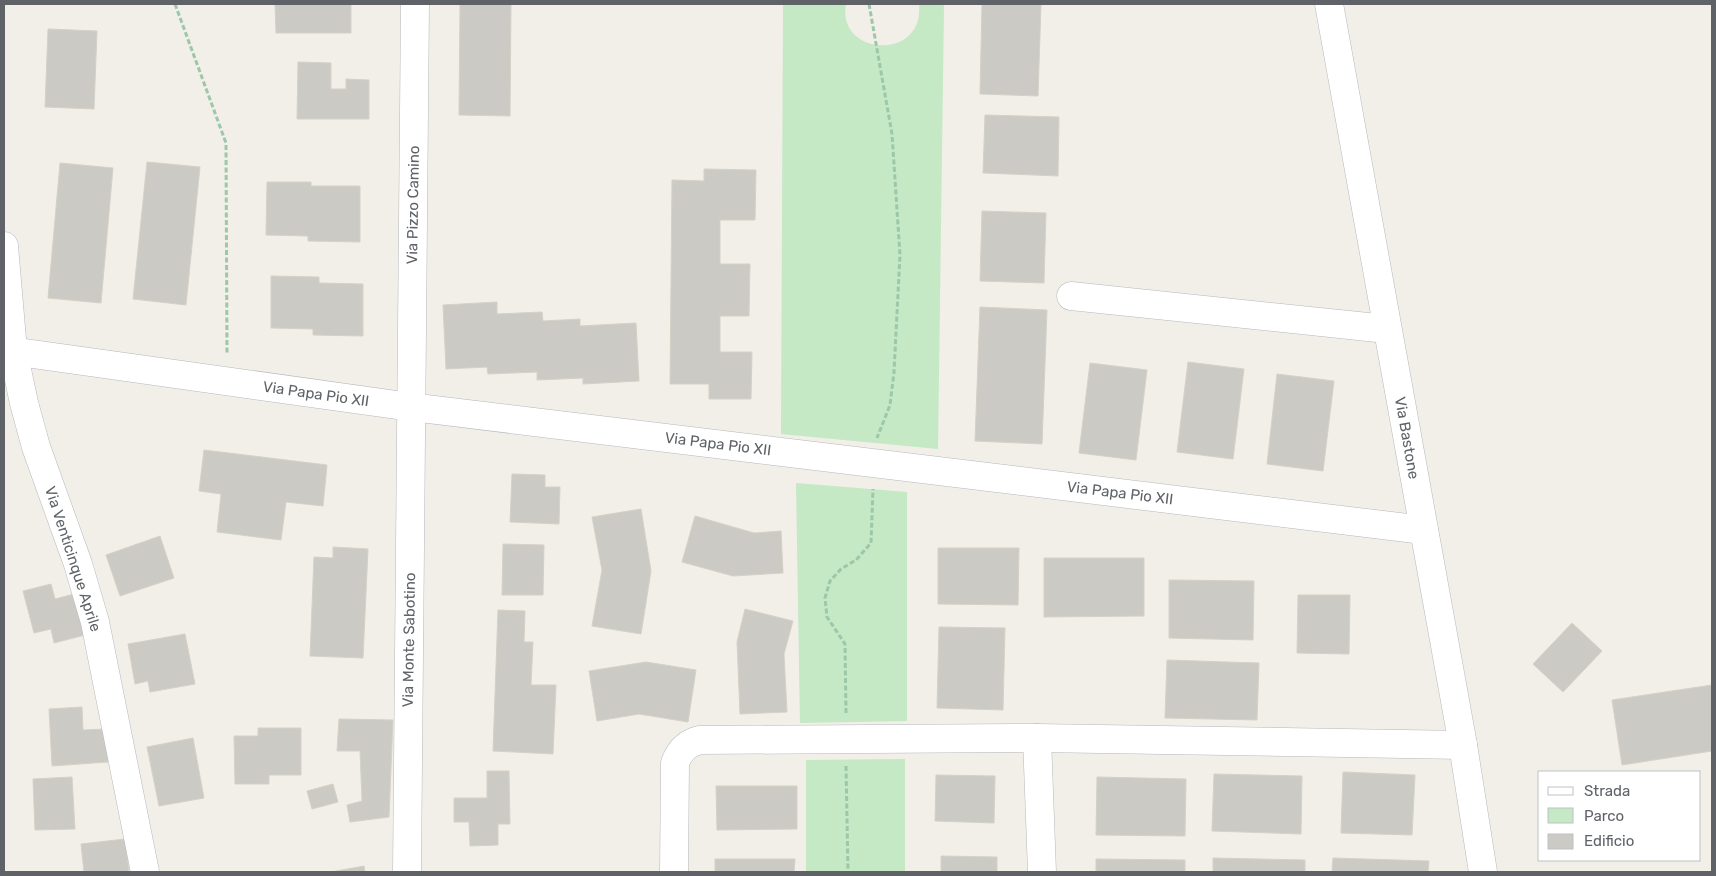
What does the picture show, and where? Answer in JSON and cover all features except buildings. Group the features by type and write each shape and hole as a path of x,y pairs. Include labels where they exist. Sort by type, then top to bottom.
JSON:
{"street":[{"name":"Via Pizzo Camino","path":"411,407 415,4"},
{"name":"Via Bastone","path":"1328,4 1463,745 1483,872"},
{"name":"Via Venticinque Aprile","path":"4,246 9,351 32,432 78,564 95,622 145,872"},
{"path":"1070,296 1387,329"},
{"name":"Via Papa Pio XII","path":"9,351 411,407 1424,530"},
{"name":"Via Monte Sabotino","path":"407,872 411,407"},
{"path":"1037,738 1042,872"},
{"path":"674,872 674,769 677,757 684,748 700,740 1037,738 1463,745"}],"path":[{"path":"176,4 226,143 227,381"},
{"path":"848,872 845,644 827,618 825,598 830,581 841,569 856,560 870,543 875,443 890,404 894,372 900,255 892,134 869,4"}],"green space":[{"path":"783,4 846,4 847,21 854,34 866,42 881,45 896,43 909,36 917,23 919,4 944,4 938,449 781,434"},
{"path":"796,483 907,492 907,721 800,723"},
{"path":"905,759 905,872 806,872 806,760"}]}
